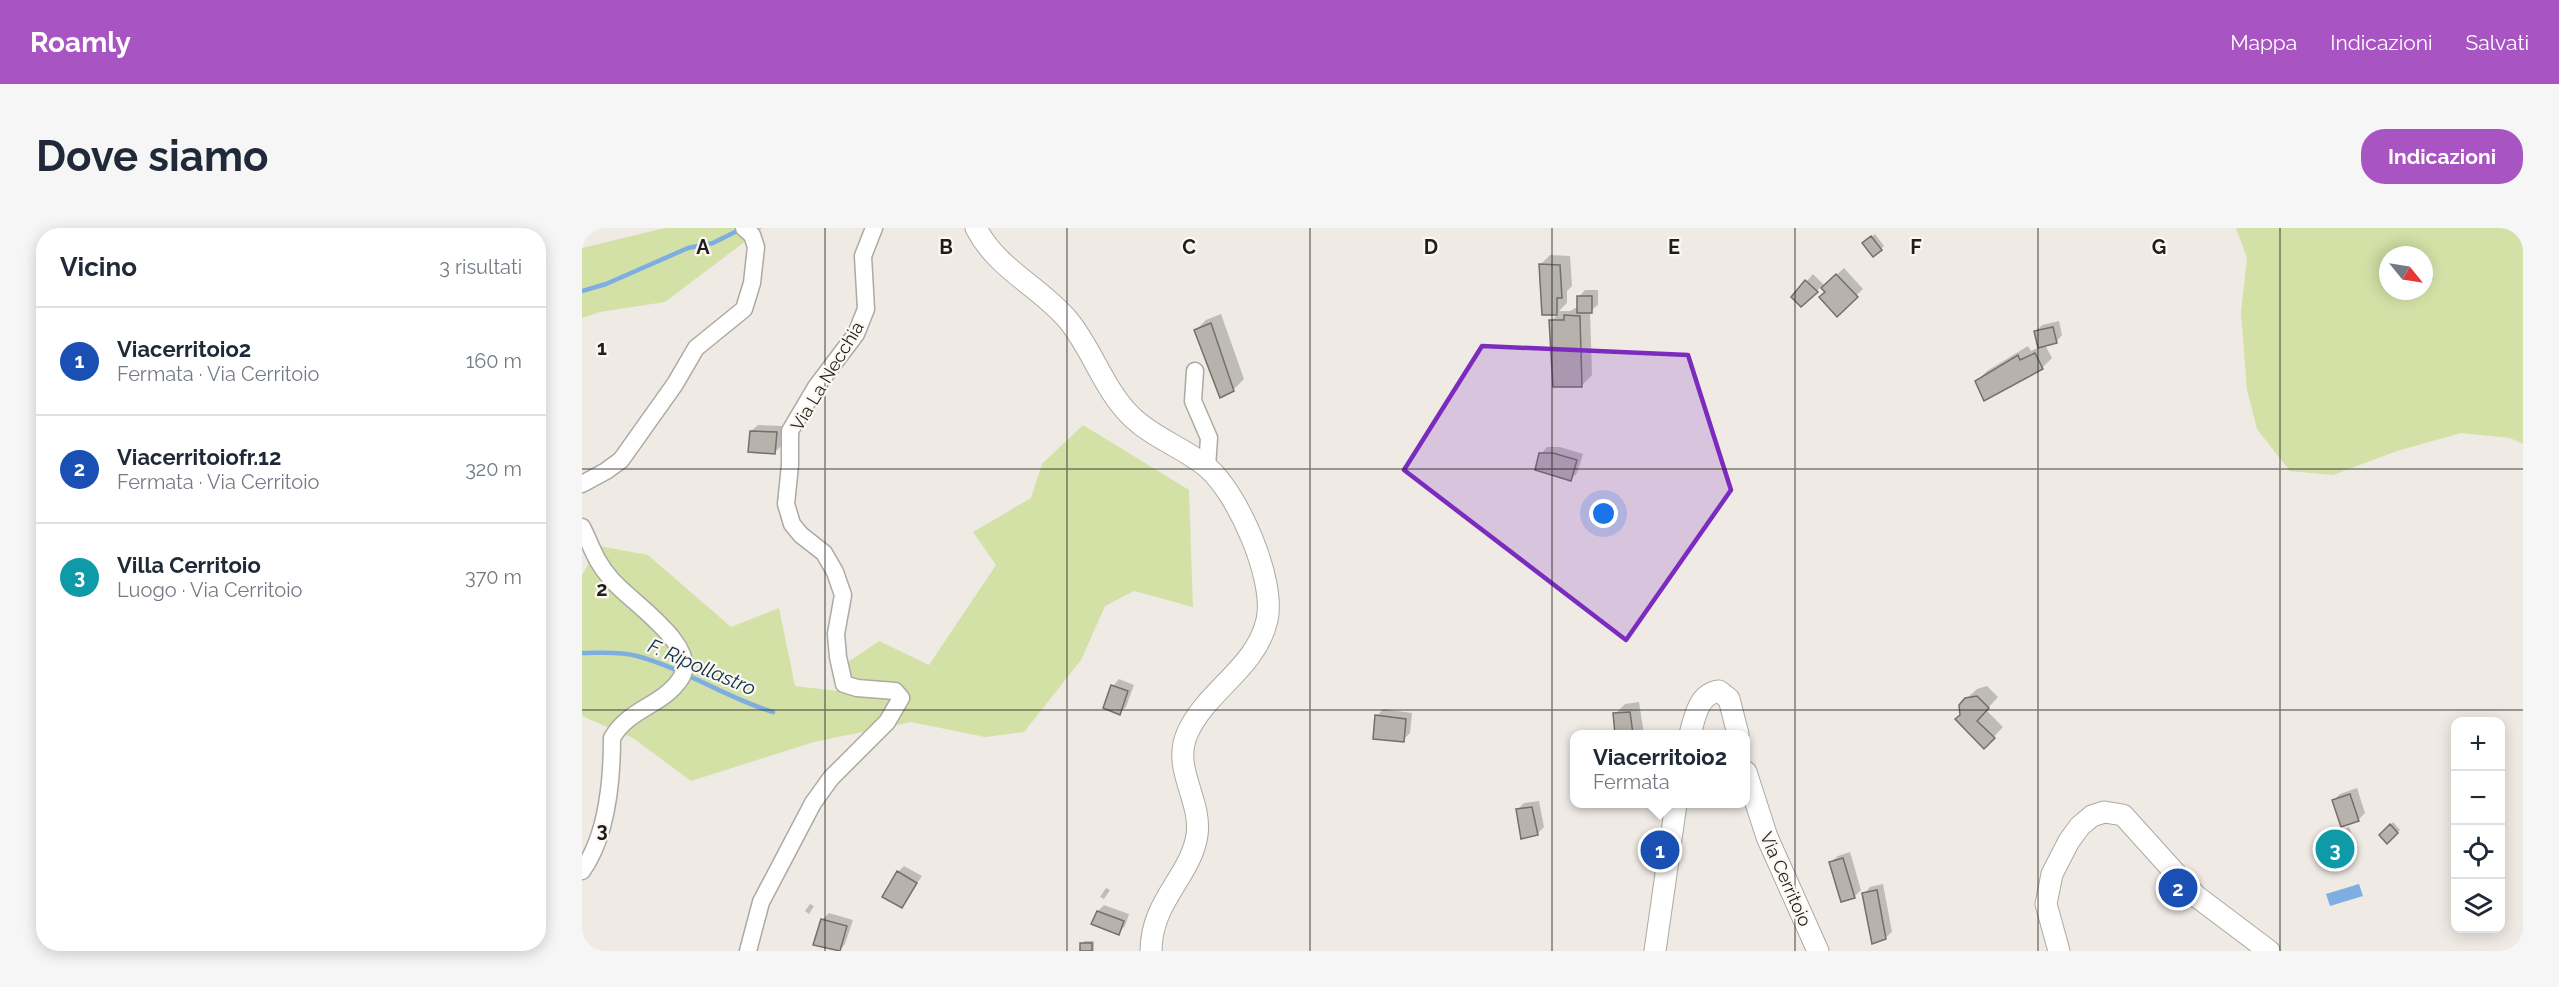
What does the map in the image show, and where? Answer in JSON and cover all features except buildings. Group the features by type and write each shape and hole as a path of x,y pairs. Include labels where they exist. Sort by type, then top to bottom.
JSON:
{"street":[{"path":"582,484 621,460 675,384 696,348 744,309 752,284 756,248 752,235 744,228"},
{"name":"Via La Necchia","path":"748,951 754,920 761,902 813,803 831,778 887,722 901,698 895,691 857,688 844,684 837,657 836,634 843,595 835,572 824,554 801,535 792,524 786,504 790,465 790,430 816,387 856,334 866,309 863,256 874,228"},
{"path":"976,228 998,260 1068,321 1117,400 1132,417 1148,431 1207,467 1228,491 1267,580 1267,620 1252,655 1201,712 1187,734 1183,747 1184,768 1198,818 1198,833 1194,850 1164,899 1155,924 1150,951"},
{"path":"1195,371 1193,401 1209,438 1207,467"},
{"path":"582,527 594,558 624,596 679,645 684,661 682,676 664,697 634,712 618,727 612,738 602,823 591,859 582,871"},
{"path":"1692,730 1703,699 1711,692 1719,692 1729,699 1737,730"},
{"name":"Via Cerritoio","path":"1750,784 1767,837 1818,951"},
{"path":"1655,951 1676,808"},
{"path":"2059,951 2046,904 2052,874 2068,841 2080,826 2092,816 2104,812 2123,815 2196,896 2270,951"}],"highlighted area":[{"path":"1482,346 1688,355 1731,490 1626,640 1404,470"}],"green space":[{"path":"665,228 763,228 665,302 600,312 582,318 582,248"},
{"path":"2236,228 2523,228 2523,444 2510,438 2461,433 2397,451 2333,475 2290,471 2257,429 2247,390 2241,313 2247,258"},
{"path":"1083,425 1189,490 1193,607 1134,591 1105,606 1081,660 1024,732 985,737 911,722 814,742 691,781 633,738 582,716 582,575 599,546 648,555 731,627 779,608 795,686 837,691 835,671 879,641 929,665 996,565 973,532 1031,498 1042,464"}],"water":[{"path":"2359,884 2363,896 2330,906 2326,894"}],"waterway":[{"path":"582,291 606,284 688,248 713,243 741,229"},
{"name":"F. Ripollastro","path":"582,653 617,653 637,656 672,668 773,712"}],"place":[{"name":"Villa Cerritoio","path":"2335,849"},
{"name":"Viacerritoio2","path":"1660,850"},
{"name":"Viacerritoiofr.12","path":"2178,888"}]}
